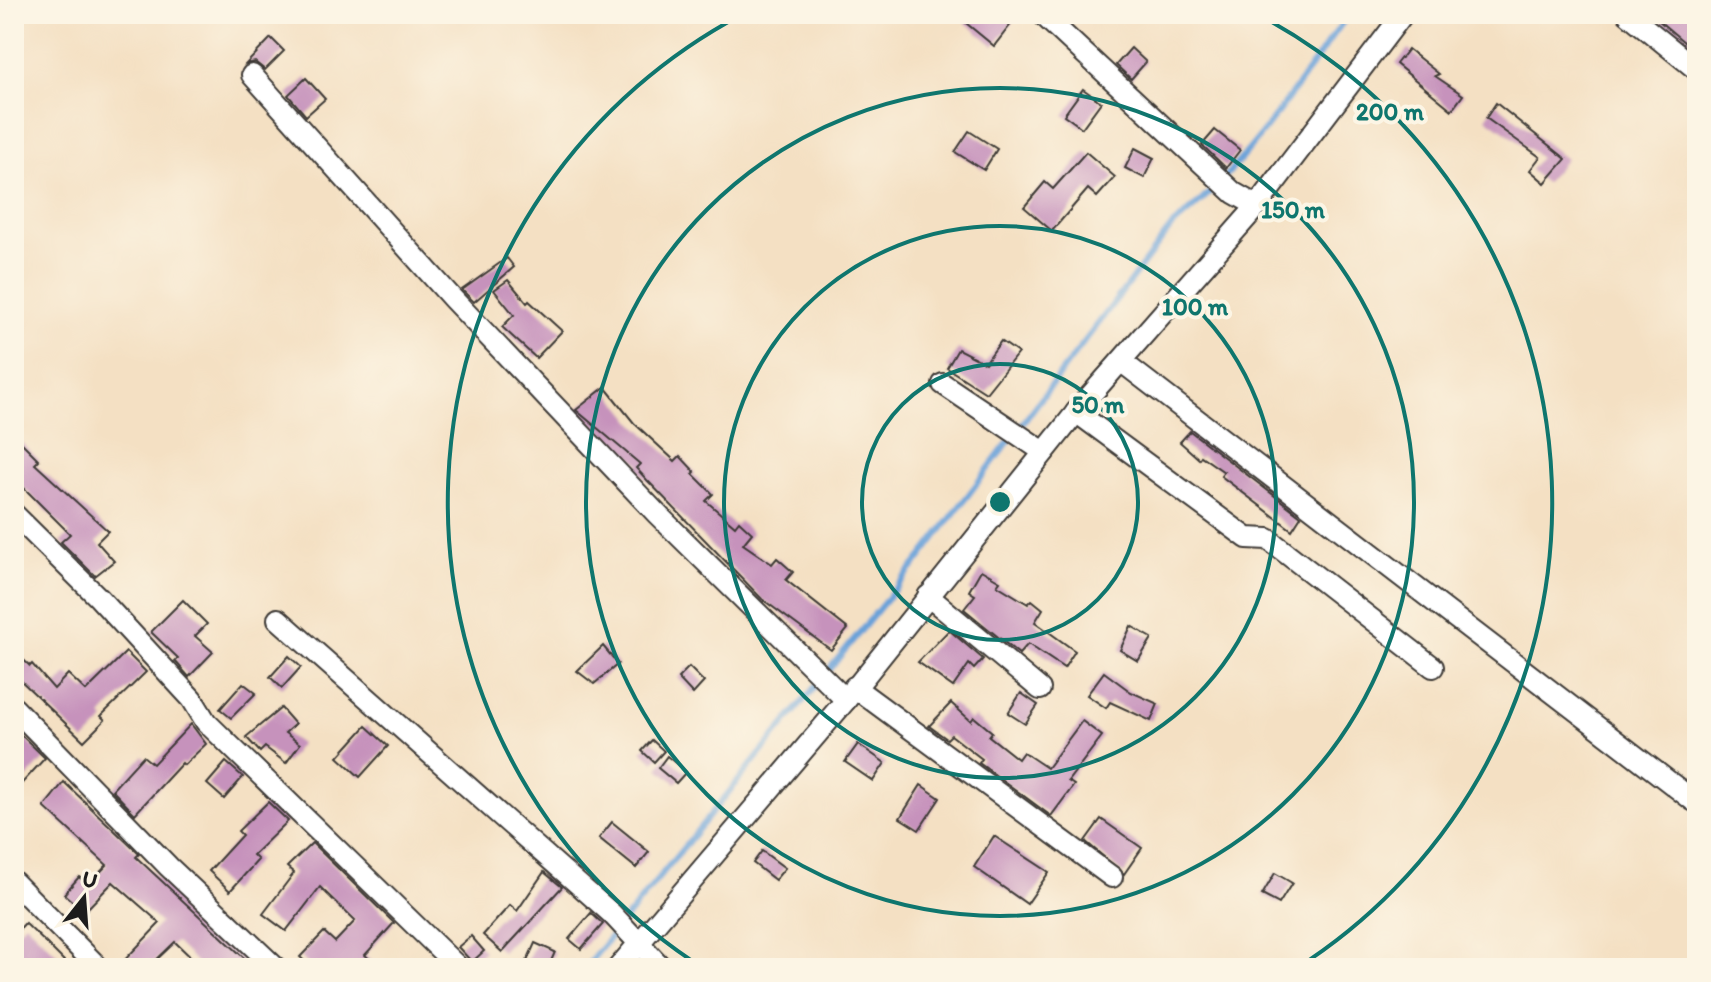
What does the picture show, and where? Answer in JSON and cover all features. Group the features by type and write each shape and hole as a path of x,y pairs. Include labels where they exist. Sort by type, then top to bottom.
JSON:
{"street":[{"path":"1042,14 1234,193 1257,206"},
{"path":"618,968 635,938 837,686 928,596 1076,412 1257,206 1403,14"},
{"path":"1628,14 1697,70"},
{"path":"252,75 452,298 657,514 837,686 1112,877"},
{"path":"1122,362 1694,801"},
{"path":"943,384 1044,452"},
{"path":"1076,412 1247,538 1268,539 1433,667"},
{"path":"14,514 99,598 192,699 206,722 459,968"},
{"path":"928,596 1040,689"},
{"path":"278,619 612,914 662,968"},
{"path":"14,708 169,867 276,968"},
{"path":"14,882 99,968"}],"building":[{"path":"955,14 1019,14 994,46"},
{"path":"1651,14 1697,14 1697,42 1691,48"},
{"path":"271,38 284,51 265,70 255,62 246,64"},
{"path":"1131,48 1146,62 1131,79 1116,65"},
{"path":"1408,49 1439,74 1435,76 1463,95 1452,110 1396,64"},
{"path":"306,78 325,99 306,116 288,95"},
{"path":"1083,89 1101,102 1082,128 1064,115"},
{"path":"1496,103 1566,159 1545,183 1530,170 1540,157 1486,118"},
{"path":"1215,130 1240,150 1226,168 1202,145"},
{"path":"969,131 997,149 984,170 955,152"},
{"path":"1135,148 1154,158 1144,178 1125,168"},
{"path":"1086,152 1115,177 1097,197 1088,189 1052,231 1024,207 1045,182 1053,189"},
{"path":"507,258 514,267 474,302 462,290"},
{"path":"508,280 527,303 529,301 562,331 536,358 502,327 514,315 494,290"},
{"path":"1001,341 1018,353 986,393 947,368 958,349 985,363"},
{"path":"605,387 634,423 675,461 680,456 695,472 693,474 713,494 706,501 735,526 739,521 752,533 743,544 772,564 777,558 793,572 786,580 848,629 831,650 762,599 636,468 640,464 576,410"},
{"path":"1190,431 1301,516 1292,530 1221,476 1224,472 1201,456 1199,459 1180,442"},
{"path":"14,435 39,460 35,464 108,531 97,542 114,561 95,576 61,542 70,534 14,478"},
{"path":"981,570 1000,581 997,585 1028,604 1032,600 1043,609 1035,622 1075,651 1064,668 1028,644 1019,654 964,609 975,595 969,591"},
{"path":"183,600 207,624 195,636 213,652 189,677 175,661 178,658 151,632"},
{"path":"1131,626 1152,638 1138,661 1120,650"},
{"path":"949,630 983,659 974,669 969,664 953,687 918,662"},
{"path":"603,646 618,664 594,684 577,671"},
{"path":"14,651 30,666 32,664 54,689 68,674 86,691 126,652 146,672 101,716 105,720 84,741 14,674"},
{"path":"289,656 301,667 282,688 270,677"},
{"path":"689,667 704,682 693,694 678,678"},
{"path":"1104,672 1131,692 1158,704 1151,721 1110,702 1106,708 1087,695"},
{"path":"243,683 256,693 231,718 220,709"},
{"path":"1021,693 1038,705 1025,724 1008,713"},
{"path":"951,703 971,721 974,717 992,732 989,736 1018,759 1023,752 1047,768 1082,721 1102,736 1068,781 1074,785 1051,816 979,763 982,759 951,735 947,739 929,726"},
{"path":"281,708 295,724 285,733 300,744 286,763 265,747 260,752 246,737"},
{"path":"191,724 206,744 184,765 182,763 135,814 112,790 143,756 153,764"},
{"path":"366,726 388,746 360,777 338,757"},
{"path":"14,728 45,758 14,792"},
{"path":"652,740 664,751 654,762 642,751"},
{"path":"858,744 885,763 873,781 845,762"},
{"path":"667,756 686,772 676,783 658,768"},
{"path":"226,762 243,777 224,799 207,784"},
{"path":"64,782 139,854 136,857 255,968 202,968 175,942 151,965 147,961 140,968 117,968 160,923 113,882 84,912 64,894 79,877 88,885 107,865 44,807"},
{"path":"921,785 940,798 919,830 900,818"},
{"path":"268,802 288,821 253,855 258,860 230,891 209,871 242,835 238,831"},
{"path":"1101,819 1142,848 1124,874 1085,841"},
{"path":"612,822 649,852 636,868 599,838"},
{"path":"994,836 1049,872 1027,904 974,867"},
{"path":"312,843 394,923 365,955 380,968 312,968 300,957 324,932 335,942 355,921 320,887 286,931 263,914 294,873 287,867"},
{"path":"762,851 785,868 775,880 753,863"},
{"path":"544,872 562,887 502,952 483,935 510,905 517,911"},
{"path":"1275,873 1292,883 1279,904 1262,895"},
{"path":"591,913 603,924 581,949 569,939"},
{"path":"25,923 71,968 25,968 14,958 14,935"},
{"path":"471,936 484,951 472,962 458,947"},
{"path":"535,943 555,952 548,968 527,961"}],"waterway":[{"path":"585,968 922,556 1172,226 1198,204 1246,153 1349,14"}]}
